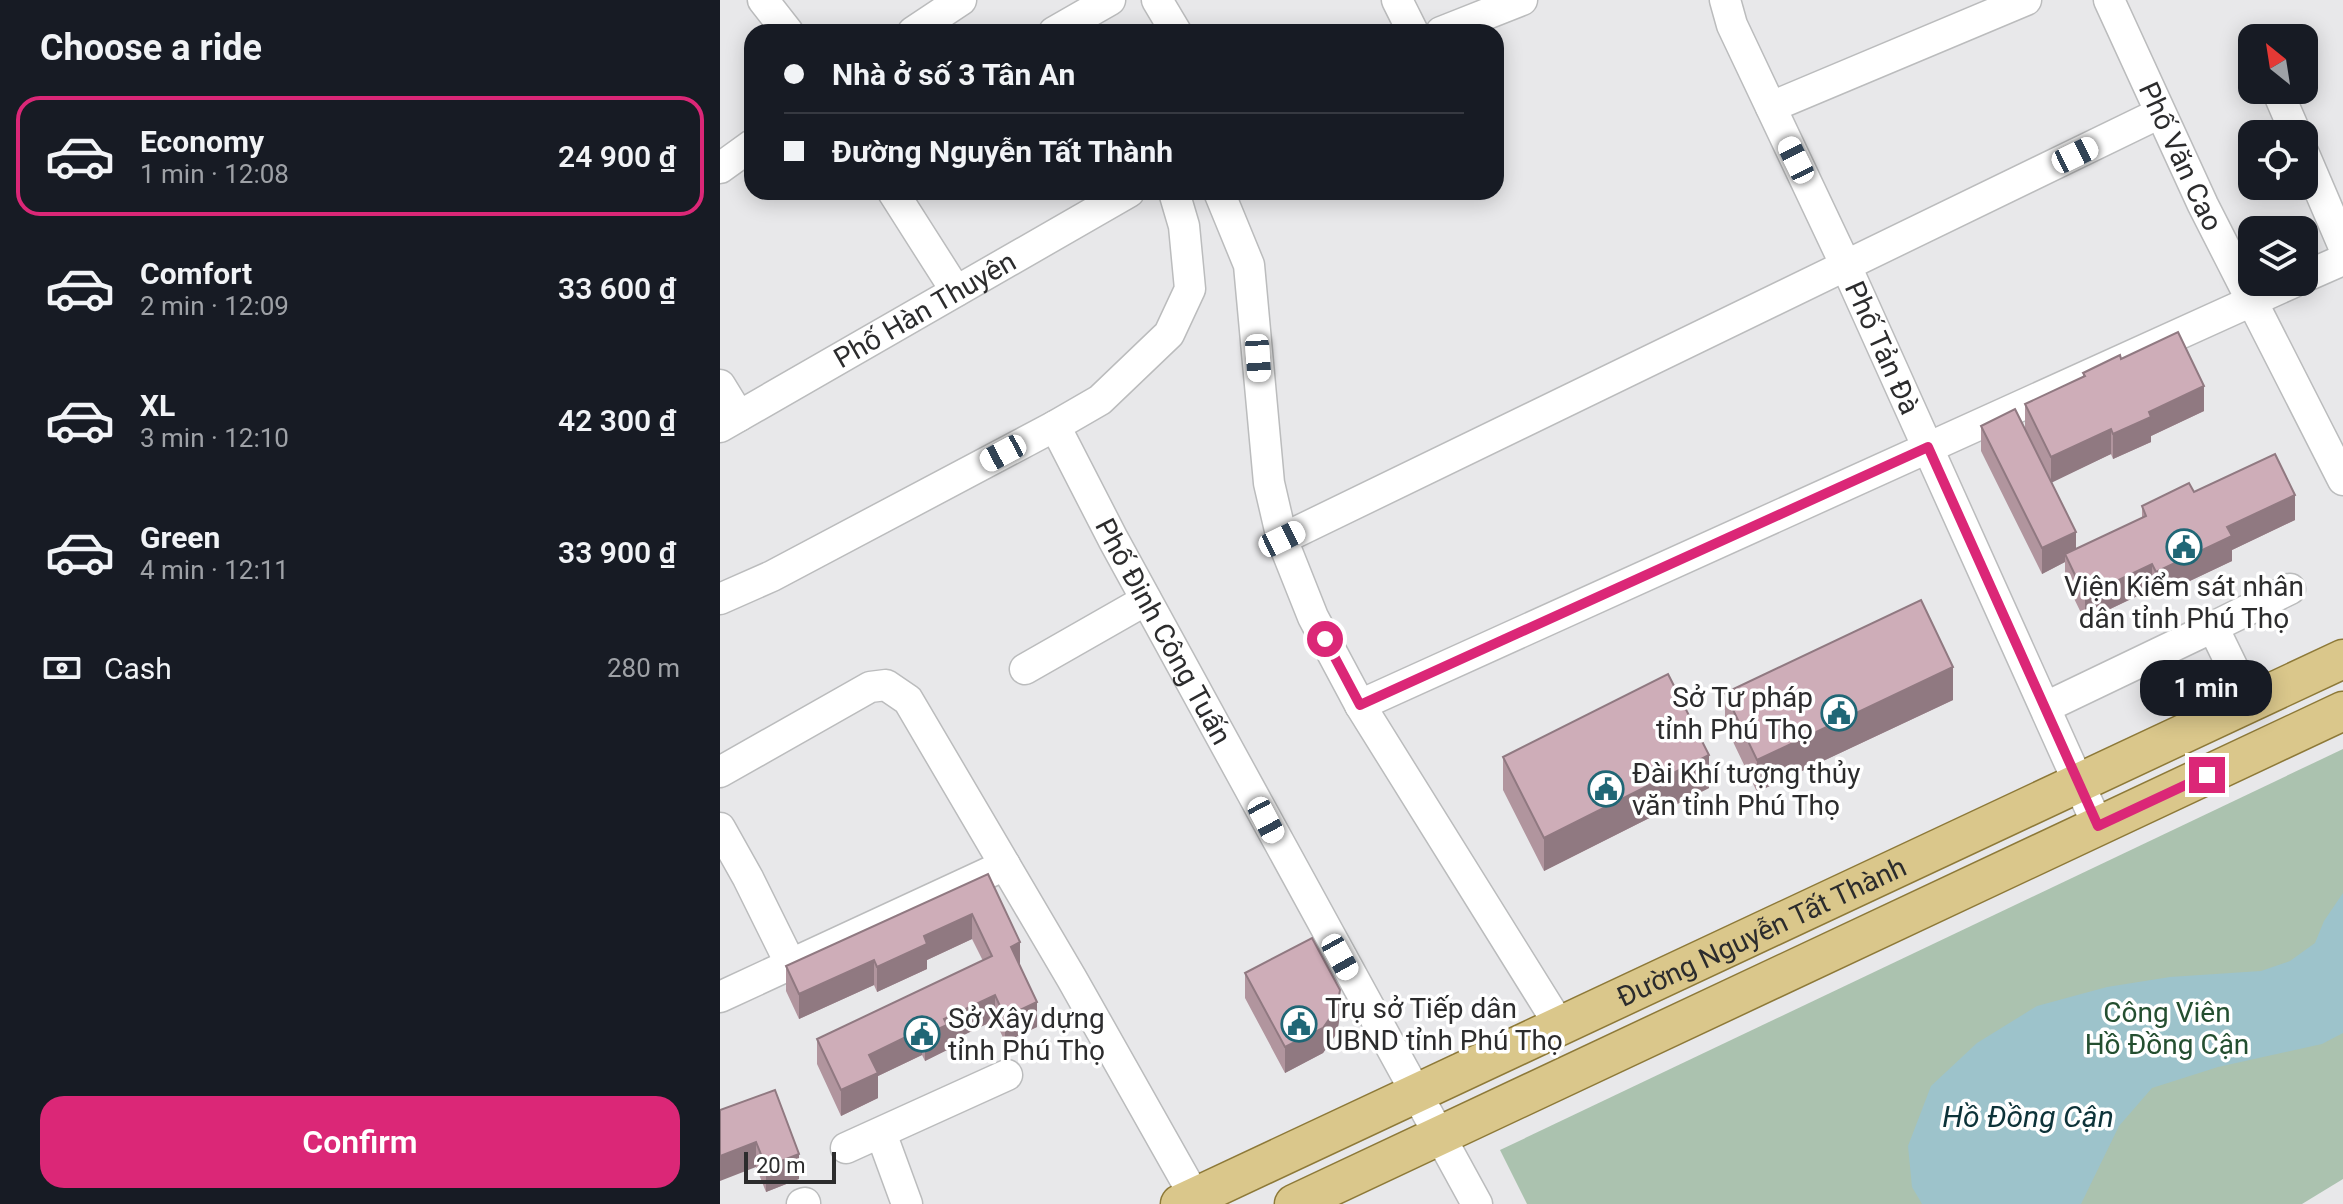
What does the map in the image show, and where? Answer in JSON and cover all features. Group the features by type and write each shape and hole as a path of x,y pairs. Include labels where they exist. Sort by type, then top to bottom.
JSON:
{"main road":[{"name":"Đường Nguyễn Tất Thành","path":"1187,1200 2343,659"},
{"name":"Đường Nguyễn Tất Thành","path":"1294,1204 2343,711"}],"street":[{"path":"763,0 782,24"},
{"path":"925,24 961,0"},
{"path":"1068,24 1110,0"},
{"path":"1157,0 1171,24"},
{"path":"1397,0 1409,24"},
{"path":"1461,24 1522,0"},
{"name":"Phố Tản Đà","path":"1725,0 1732,25 1846,266 2098,826"},
{"path":"1771,107 2026,0"},
{"name":"Phố Văn Cao","path":"2109,0 2160,113 2343,480"},
{"path":"1282,539 2160,113"},
{"path":"720,168 744,151"},
{"path":"2318,187 2343,245"},
{"path":"898,200 956,291"},
{"name":"Phố Hàn Thuyên","path":"729,422 1115,200"},
{"path":"720,599 772,576 1100,400 1169,334 1190,289 1184,226 1176,200"},
{"path":"1222,200 1249,265 1269,483 1282,539 1313,617 1360,705 1560,1026"},
{"path":"2318,271 2343,260"},
{"path":"1360,705 2263,296"},
{"path":"720,385 729,422"},
{"name":"Phố Đinh Công Tuấn","path":"1055,426 1146,600 1477,1204"},
{"path":"2046,707 2290,589"},
{"path":"1025,669 1146,600"},
{"path":"2213,627 2250,703"},
{"path":"720,772 870,687 886,685 908,700 1005,865 1187,1200"},
{"path":"720,828 728,863 791,965"},
{"path":"720,997 1005,865"},
{"path":"846,1148 1007,1075"},
{"path":"881,1133 907,1204"}],"green space":[{"name":"Công Viên Hồ Đồng Cận","path":"2343,749 2343,1179 2302,1204 1527,1204 1500,1150"}],"water":[{"name":"Hồ Đồng Cận","path":"2343,893 2343,1033 2322,1044 2218,1067 2152,1088 2119,1126 2081,1204 1922,1204 1912,1187 1908,1146 1931,1086 1977,1043 2037,1006 2107,987 2170,977 2261,971 2290,961 2315,943 2324,921"}],"building":[{"path":"2178,332 2204,386 2149,412 2151,417 2113,434 2111,429 2051,457 2025,404 2085,376 2083,373 2120,355 2121,359"},
{"path":"2015,409 2076,532 2042,548 1981,426"},
{"path":"2275,454 2295,495 2227,527 2232,536 2156,572 2152,564 2085,596 2065,554 2146,516 2142,506 2189,483 2194,492"},
{"path":"1921,600 1953,667 1757,760 1725,693"},
{"name":"Đài Khí tượng thủy văn tỉnh Phú Thọ","path":"1668,674 1709,755 1544,838 1503,757"},
{"path":"988,874 1020,942 1011,947 1037,1002 1005,1017 995,995 944,1019 947,1025 925,1035 922,1029 869,1055 878,1073 841,1090 817,1039 992,956 972,914 924,936 927,944 877,967 874,960 799,994 786,966"},
{"name":"Trụ sở Tiếp dân UBND tỉnh Phú Thọ","path":"1312,938 1340,990 1337,1008 1323,1028 1285,1047 1245,973"},
{"path":"775,1090 799,1154 766,1167 756,1142 720,1156 720,1110"}],"place":[{"name":"Viện Kiểm sát nhân dân tỉnh Phú Thọ","path":"2184,547"},
{"name":"Sở Tư pháp tỉnh Phú Thọ","path":"1839,713"},
{"name":"Đài Khí tượng thủy văn tỉnh Phú Thọ","path":"1606,789"},
{"name":"Trụ sở Tiếp dân UBND tỉnh Phú Thọ","path":"1299,1024"},
{"name":"Sở Xây dựng tỉnh Phú Thọ","path":"922,1034"}],"route":[{"path":"1325,639 1360,705 1928,447 2098,826 2207,775"}]}
